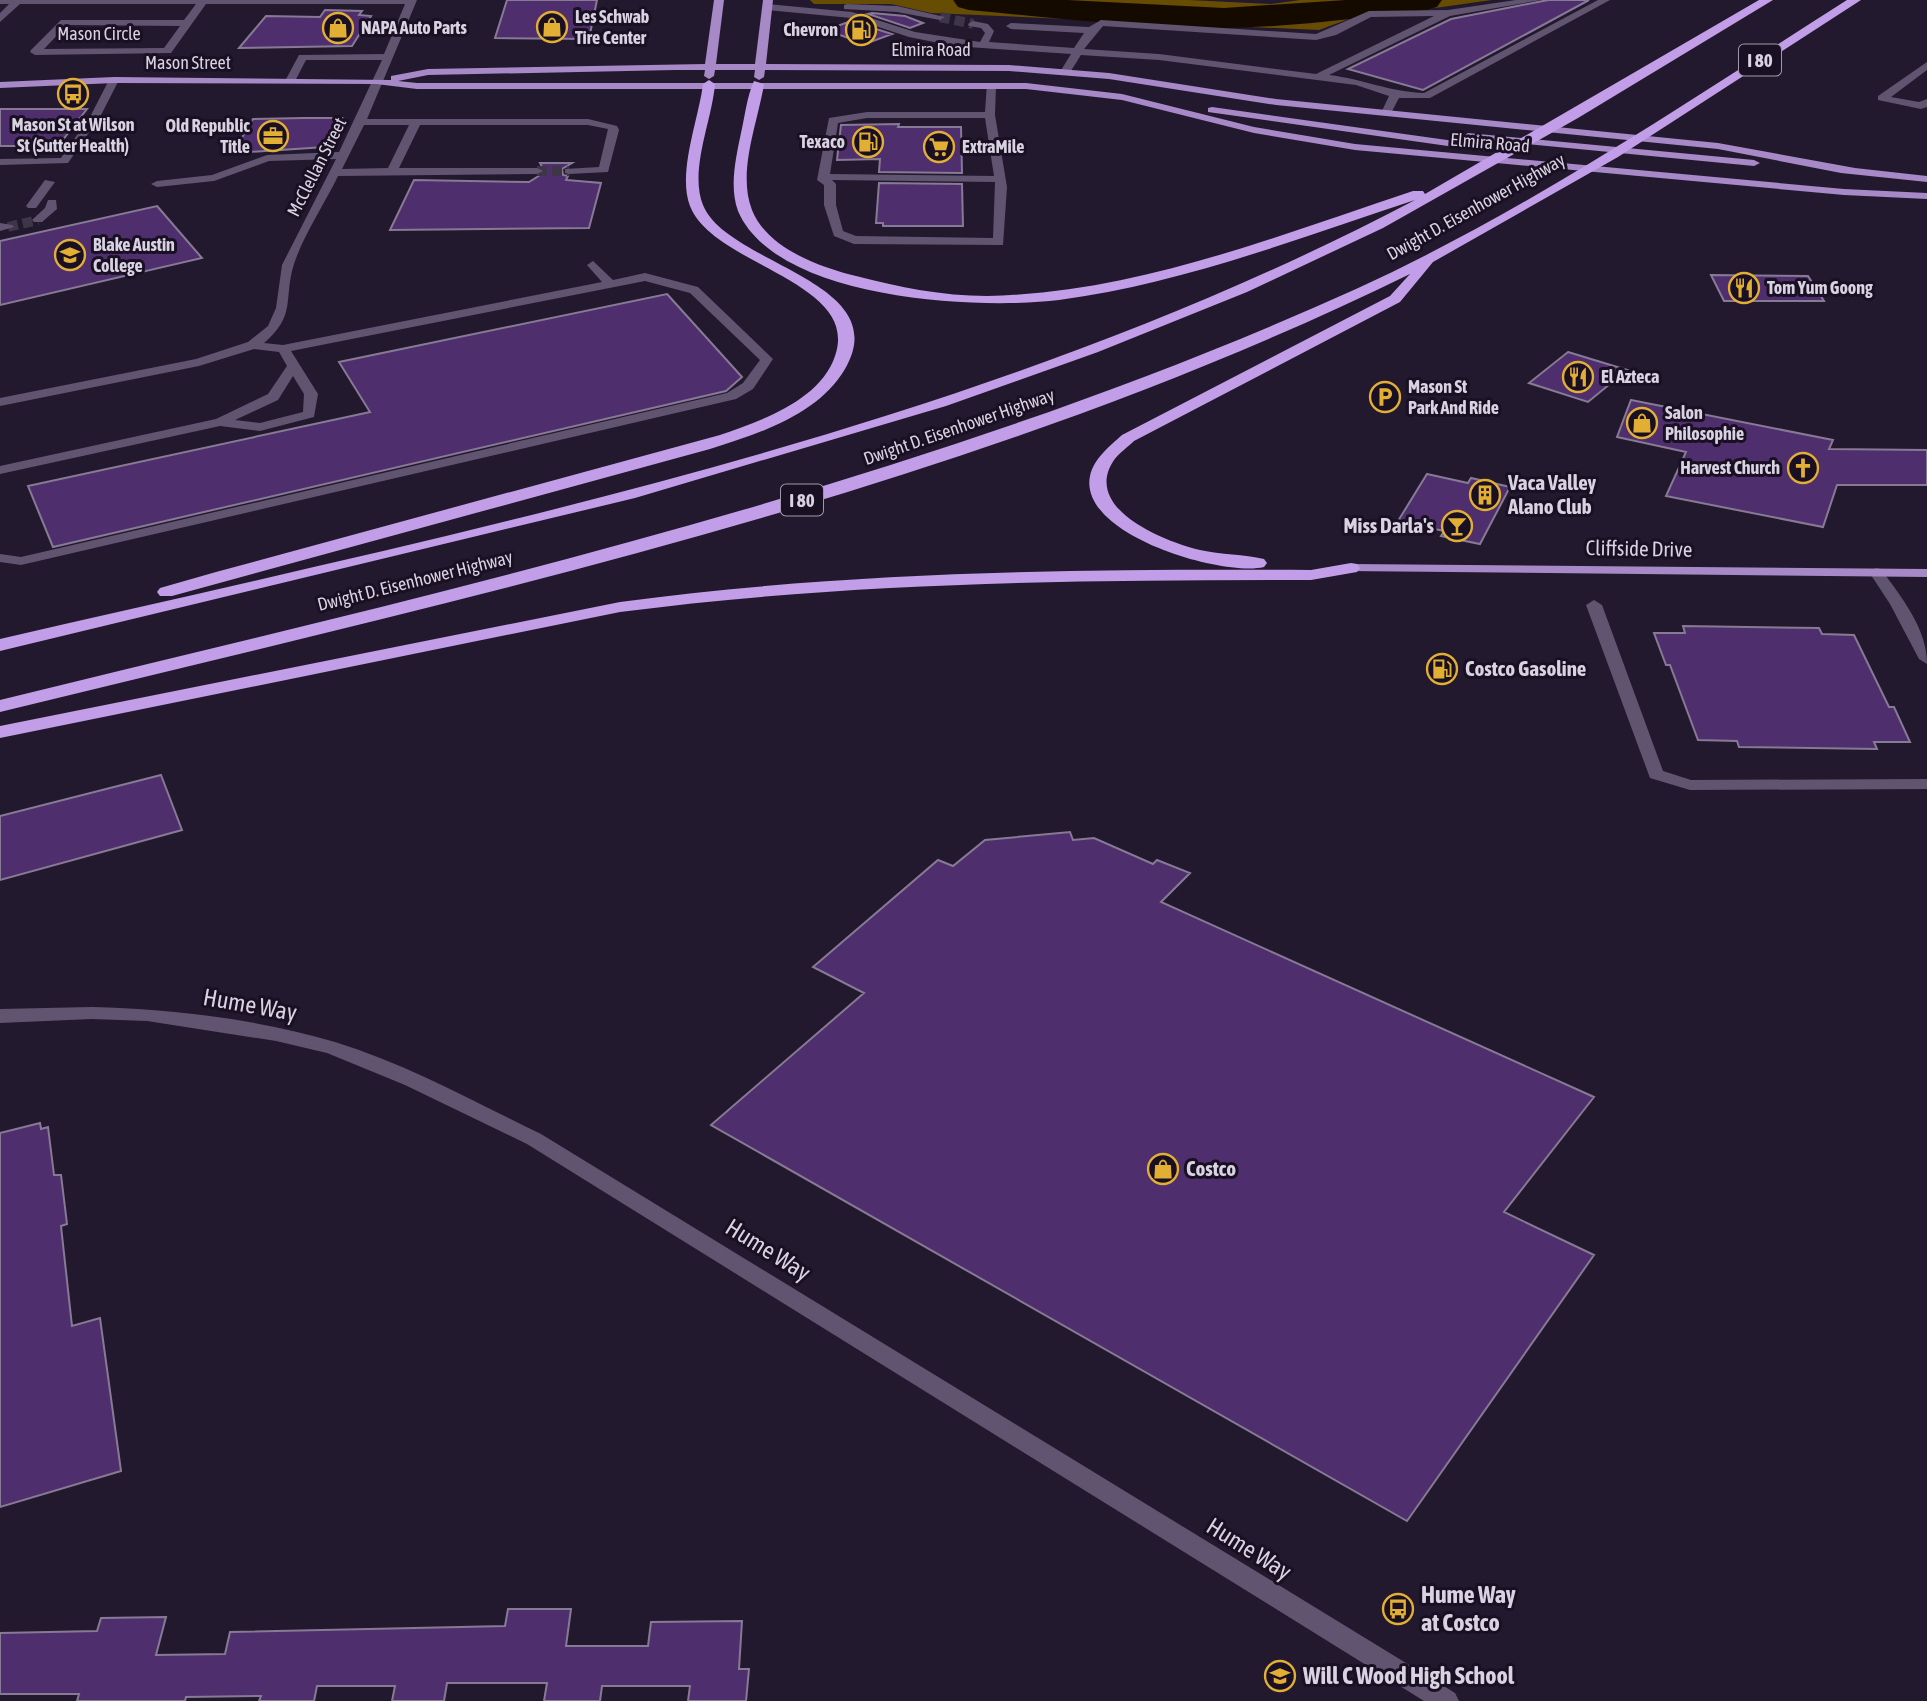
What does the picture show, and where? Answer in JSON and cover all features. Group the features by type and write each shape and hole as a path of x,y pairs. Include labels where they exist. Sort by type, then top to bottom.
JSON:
{"highway":[{"name":"Dwight D. Eisenhower Highway","path":"0,644 546,514 881,420 1097,347 1239,291 1337,246 1473,176 1767,0"},
{"name":"Dwight D. Eisenhower Highway","path":"0,706 582,561 741,518 1016,432 1154,381 1261,338 1433,257 1565,185 1855,0"},
{"path":"0,644 283,557 575,481 737,433 782,415 817,394 834,375 845,354 846,336 834,306 817,291 741,249 713,228 697,208 695,172 709,106 709,76"},
{"path":"758,84 741,185 744,208 756,229 772,243 811,267 853,282 894,291 989,299 1044,298 1134,284 1236,256 1473,176"},
{"path":"1350,568 1306,563 1246,563 1208,557 1155,541 1126,525 1106,504 1098,478 1107,458 1128,438 1395,299 1433,257"},
{"path":"0,732 620,607 768,587 908,578 1311,575 1350,568"}],"main road":[{"path":"709,76 719,0"},
{"path":"758,84 767,3"},
{"name":"Elmira Road","path":"709,76 760,67 955,67 1065,72 1276,102 1718,146 1851,170"},
{"name":"Mason Street","path":"376,81 428,72 709,76"},
{"name":"Elmira Road","path":"709,76 758,84 991,85 1122,97 1462,146 1819,181 1927,196"},
{"name":"Mason Street","path":"0,85 114,80 376,81 417,86 709,76"},
{"name":"Elmira Road","path":"1276,102 1333,116 1472,136 1927,179"},
{"name":"Cliffside Drive","path":"1350,568 1927,573"}],"street":[{"name":"Mason Circle","path":"186,23 64,22 35,52 167,51 204,0"},
{"path":"0,1 412,0"},
{"name":"McClellan Street","path":"253,345 274,328 282,308 288,265 360,122 412,0"},
{"path":"1012,26 1089,30 1101,23 1316,37 1332,33 1369,14 1448,12 1536,0"},
{"path":"767,3 866,18 913,35 982,46 1159,57 1319,76 1358,82 1395,95 1426,96 1605,0"},
{"path":"0,19 17,1"},
{"path":"820,10 870,6 940,17"},
{"path":"1319,76 1448,12"},
{"path":"973,24 984,26 990,33 982,46"},
{"path":"1065,72 1080,52 1089,30"},
{"path":"290,81 303,57 386,57"},
{"path":"1927,65 1882,98 1920,106 1927,102"},
{"path":"0,162 64,161 96,115 114,80"},
{"path":"990,115 867,115 833,120 824,177 830,184 830,205 838,233 854,240 936,244 999,242 999,178 990,115 991,85"},
{"path":"1386,113 1395,95"},
{"path":"360,122 588,122 612,126 614,130 604,170 569,171"},
{"path":"392,171 416,122"},
{"path":"157,184 214,178 267,159 344,155"},
{"path":"334,173 537,172"},
{"path":"824,177 999,178"},
{"path":"33,206 49,182"},
{"path":"38,220 51,209 52,202"},
{"path":"593,265 610,284"},
{"path":"0,402 199,362 253,345 283,349 645,276 694,290 767,359 748,386 731,396 21,561 0,558"},
{"path":"219,422 260,427 309,414 311,394 283,349"},
{"path":"0,470 219,422 273,397 294,365"},
{"path":"1876,572 1899,604 1927,659"},
{"path":"1594,605 1656,774 1690,785 1927,784"},
{"name":"Hume Way","path":"0,1016 106,1013 218,1024 276,1034 332,1048 412,1080 534,1139 1446,1701"}],"shaded area":[{"path":"810,0 1189,0 1271,4 1300,0 1492,0 1435,8 1373,10 1319,30 931,13 891,4 814,4"}],"building":[{"name":"Les Schwab Tire Center","path":"507,0 597,0 589,39 495,38"},
{"path":"1548,0 1589,0 1423,90 1348,69 1451,19"},
{"path":"325,10 362,11 359,15 371,16 352,46 239,48 266,16 320,17"},
{"path":"868,14 905,16 923,23 910,28"},
{"name":"Chevron","path":"851,21 892,34 865,44 826,30"},
{"path":"0,109 87,109 58,146 0,146"},
{"path":"342,118 325,147 233,153 253,119"},
{"path":"899,124 898,127 961,127 962,173 879,172 880,159 837,160 841,125"},
{"path":"540,163 572,163 562,169 563,175 568,176 566,180 601,183 589,228 390,230 414,180 529,182 545,172"},
{"path":"879,183 962,184 963,226 883,226 883,223 876,223"},
{"path":"157,206 202,258 0,305 0,241"},
{"path":"1711,275 1808,276 1824,301 1724,301"},
{"path":"667,294 742,377 726,391 53,547 28,486 370,412 339,362"},
{"name":"El Azteca","path":"1568,352 1627,370 1588,402 1529,383"},
{"name":"Harvest Church","path":"1631,400 1833,440 1829,449 1927,450 1927,485 1837,485 1823,527 1666,496 1686,452 1617,437"},
{"path":"1427,474 1468,483 1471,478 1510,487 1480,544 1441,536 1444,531 1398,521"},
{"path":"1683,626 1819,628 1822,634 1854,635 1889,707 1894,707 1910,742 1874,742 1877,749 1739,747 1737,741 1698,740 1670,665 1666,665 1654,633 1685,633"},
{"path":"161,775 182,830 0,880 0,816"},
{"name":"Costco","path":"1070,832 1073,840 1094,838 1153,864 1157,860 1190,873 1161,902 1594,1097 1504,1212 1594,1255 1407,1521 711,1125 864,993 813,967 938,860 953,866 985,840"},
{"path":"40,1123 41,1129 48,1127 54,1175 61,1175 67,1224 61,1226 72,1326 100,1318 121,1471 0,1507 0,1133"},
{"path":"508,1609 571,1609 566,1646 648,1646 651,1622 742,1621 739,1669 749,1669 746,1701 688,1701 690,1686 602,1686 600,1701 544,1701 547,1683 447,1683 444,1701 392,1701 395,1686 317,1686 314,1701 259,1701 261,1696 186,1697 185,1701 77,1701 79,1694 0,1694 0,1633 97,1631 101,1618 166,1617 156,1655 225,1654 230,1632 505,1626"}],"waterway":[{"path":"969,0 1128,15 1192,18 1249,18 1426,0"}],"tunnel":[{"path":"940,17 973,24"},
{"path":"537,171 569,171"},
{"path":"8,227 38,220"}],"place":[{"name":"Les Schwab Tire Center","path":"552,27"},
{"name":"NAPA Auto Parts","path":"338,28"},
{"name":"Chevron","path":"861,30"},
{"name":"Mason St at Wilson St (Sutter Health)","path":"73,94"},
{"name":"Old Republic Title","path":"273,136"},
{"name":"Texaco","path":"868,142"},
{"name":"ExtraMile","path":"939,147"},
{"name":"Blake Austin College","path":"70,255"},
{"name":"Tom Yum Goong","path":"1744,288"},
{"name":"El Azteca","path":"1578,377"},
{"name":"Mason St Park And Ride","path":"1385,397"},
{"name":"Salon Philosophie","path":"1642,423"},
{"name":"Harvest Church","path":"1803,468"},
{"name":"Vaca Valley Alano Club","path":"1485,495"},
{"name":"Miss Darla's","path":"1457,526"},
{"name":"Costco Gasoline","path":"1442,669"},
{"name":"Costco","path":"1163,1169"},
{"name":"Hume Way at Costco","path":"1398,1609"},
{"name":"Will C Wood High School","path":"1280,1676"}]}
